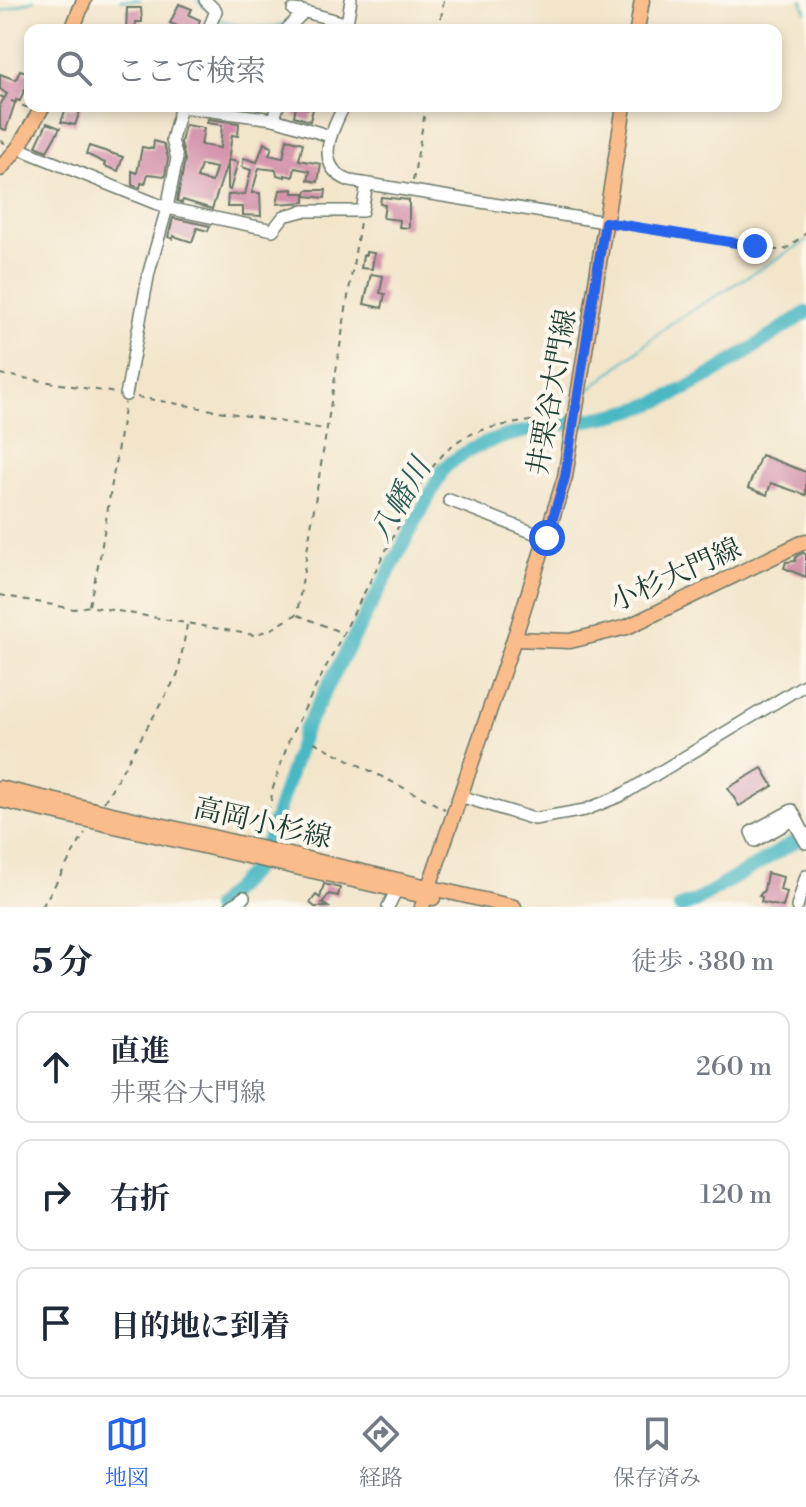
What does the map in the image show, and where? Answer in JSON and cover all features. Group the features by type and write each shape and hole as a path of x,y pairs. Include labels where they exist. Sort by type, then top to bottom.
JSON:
{"main road":[{"path":"74,24 84,0"},
{"path":"638,24 642,0"},
{"path":"0,169 18,148 40,112"},
{"name":"井栗谷大門線","path":"425,897 514,639 565,477 623,112"},
{"name":"小杉大門線","path":"514,639 570,641 627,627 806,541"},
{"name":"高岡小杉線","path":"0,788 95,816 472,907"},
{"name":"高岡小杉線","path":"0,800 95,816 425,897 514,907"}],"street":[{"path":"205,0 216,11 211,24"},
{"path":"346,24 351,0"},
{"path":"292,24 301,15 297,11 336,24"},
{"path":"126,395 149,272 177,158 172,140 180,112"},
{"path":"220,112 274,119 330,136"},
{"path":"274,119 276,112"},
{"path":"341,112 330,136 328,165 335,175 367,184 605,222"},
{"path":"18,148 167,208 273,230 284,216 303,211 362,211 367,184"},
{"path":"449,500 547,538"},
{"path":"460,796 534,819 585,810 620,796 806,684"},
{"path":"792,810 806,840 793,820 755,841 751,832 792,810"},
{"path":"800,907 806,876"},
{"path":"388,907 396,891"},
{"path":"800,907 806,894"},
{"path":"230,907 244,897"}],"path":[{"path":"440,24 444,0"},
{"path":"0,96 24,103"},
{"path":"411,190 425,112"},
{"path":"297,614 362,211"},
{"path":"605,222 776,250 786,249 806,233"},
{"path":"0,374 325,429"},
{"path":"89,606 126,395"},
{"path":"254,840 270,806 290,737 418,488 447,451 465,437 575,410"},
{"path":"0,595 74,609 89,606 254,635 272,629 297,614"},
{"path":"297,614 342,633"},
{"path":"42,907 178,674 187,624"},
{"path":"314,742 454,814"}],"building":[{"path":"179,4 192,9 189,15 200,20 198,24 170,23"},
{"path":"127,8 141,8 142,22 126,24"},
{"path":"20,70 24,71 24,91 20,101 16,100 6,130 0,128 0,105 7,94 0,89 0,74 16,80"},
{"path":"65,112 80,112 75,125 61,122"},
{"path":"295,112 312,112 310,121 294,116"},
{"path":"208,119 239,123 238,136 232,135 228,161 212,209 177,201 185,160 181,142 185,125 204,128 201,145 220,148 222,125 207,123","holes":["201,165 216,168 212,182 197,178"]},
{"path":"47,123 60,128 47,151 36,146"},
{"path":"287,139 303,143 299,160 321,164 318,182 308,180 310,171 295,168 293,177 285,177 277,175 276,170 259,168 252,193 260,193 261,216 243,215 243,207 227,207 228,195 245,194 251,170 242,167 244,158 257,162 264,143 272,147 269,155 283,158"},
{"path":"154,141 164,144 168,158 165,176 148,174 140,188 132,185 132,171 137,173 142,147 153,149"},
{"path":"89,146 123,157 118,171 86,154"},
{"path":"228,160 238,162 230,190 228,189"},
{"path":"293,189 293,193 305,193 305,202 277,204 280,190"},
{"path":"307,190 326,190 325,198 306,196"},
{"path":"381,197 409,200 409,228 399,227 400,220 383,218 385,205 380,204"},
{"path":"173,218 210,226 208,231 197,228 192,242 174,236 173,239 168,237"},
{"path":"366,252 374,253 372,269 361,268"},
{"path":"371,274 383,276 380,293 385,294 382,308 364,304"},
{"path":"761,455 806,472 806,495 771,483 767,495 748,488"},
{"path":"803,553 806,554 806,577 784,568 786,562 795,561"},
{"path":"762,768 773,786 739,806 728,788"},
{"path":"767,873 783,877 780,890 787,892 783,907 761,902 762,897 759,896 764,890"},
{"path":"324,884 340,888 338,896 329,894 322,903 328,907 315,907 310,903 316,895 320,898"}],"waterway":[{"path":"0,12 34,0"},
{"path":"120,0 140,0"},
{"path":"197,0 210,13"},
{"path":"802,0 806,12"},
{"path":"218,19 234,24"},
{"path":"282,24 286,23"},
{"path":"583,395 671,323 806,241"},
{"name":"八幡川","path":"216,907 253,870 269,838 304,731 444,468 493,440 608,416 664,399 719,370 806,313"},
{"path":"541,416 557,413 570,400"},
{"path":"680,907 696,901 806,835"}],"route":[{"path":"547,538 565,477 605,222 755,246"}]}
